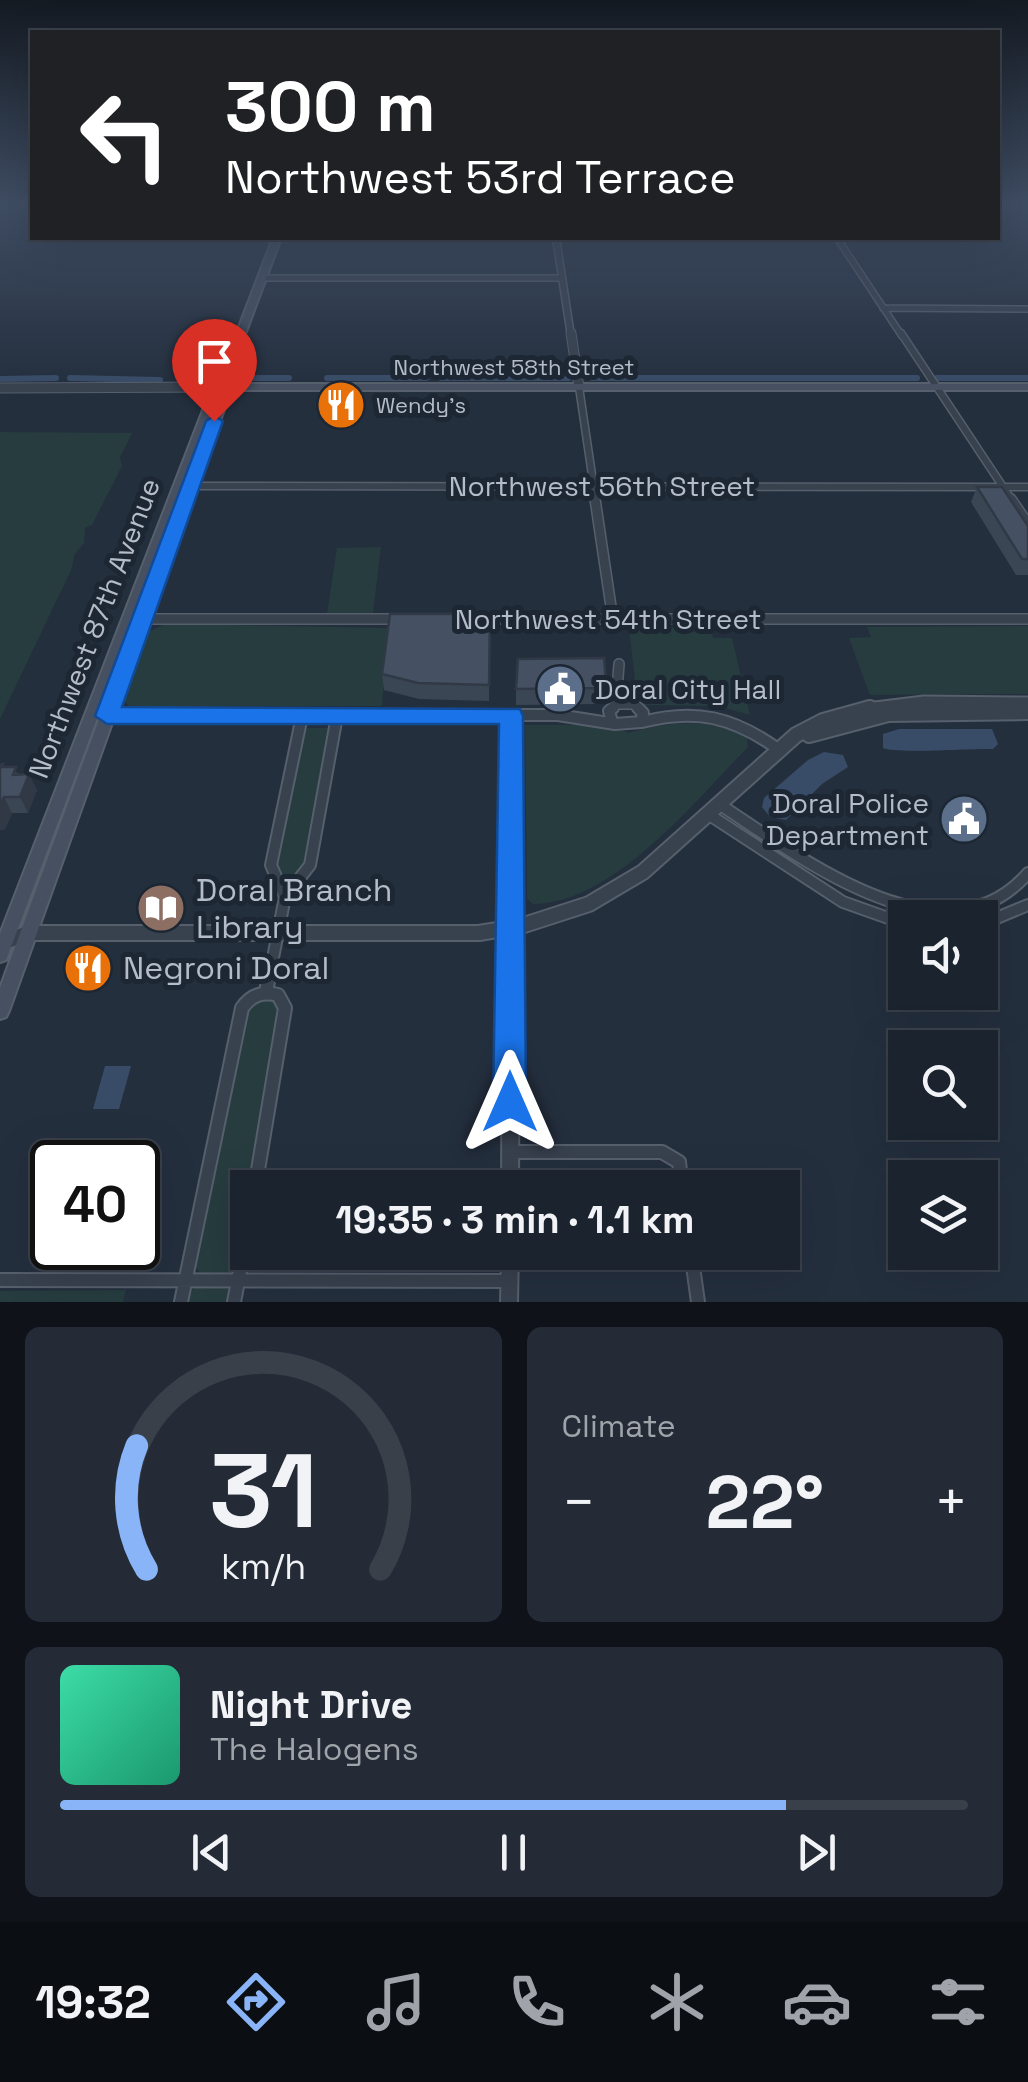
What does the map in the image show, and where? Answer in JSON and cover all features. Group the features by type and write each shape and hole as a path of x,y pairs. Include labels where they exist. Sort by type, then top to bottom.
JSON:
{"main road":[{"name":"Northwest 87th Avenue","path":"0,1011 7,937 99,716 267,264"},
{"name":"Northwest 58th Street","path":"222,385 1028,387"}],"street":[{"path":"560,264 613,620"},
{"path":"855,264 1028,524"},
{"path":"262,278 562,278"},
{"path":"883,308 1028,308"},
{"name":"Northwest 58th Street","path":"0,388 222,385"},
{"name":"Northwest 56th Street","path":"182,486 1028,486"},
{"name":"Northwest 54th Street","path":"462,619 1028,618"},
{"path":"135,619 410,619"},
{"path":"612,722 621,678 619,664"},
{"path":"621,678 642,722"},
{"path":"99,716 511,716 638,707 735,719 784,745"},
{"path":"7,937 478,932 511,928 558,917 614,894 646,873 784,745 859,714 1026,709"},
{"path":"558,715 628,727 679,715"},
{"path":"284,896 271,865 302,716"},
{"path":"266,992 284,896 310,865 337,716"},
{"path":"510,1170 511,716"},
{"path":"714,809 841,883 904,907 950,910 986,904 1016,886 1028,873"},
{"path":"714,809 843,902 888,918"},
{"path":"272,875 286,879 304,875"},
{"path":"998,917 1028,905"},
{"path":"181,1302 242,1008 251,996 266,992 278,995 285,1008 258,1170"},
{"path":"510,1152 662,1152 673,1155 679,1170"},
{"path":"234,1302 240,1270"},
{"path":"510,1270 510,1302"},
{"path":"694,1270 698,1302"},
{"path":"0,1280 510,1281"}],"green space":[{"path":"0,432 132,433 120,457 122,466 92,525 85,528 84,543 74,555 72,568 0,719"},
{"path":"381,547 373,613 327,614 337,548"},
{"path":"166,624 388,628 382,706 129,706 122,699 147,632"},
{"path":"1028,626 1028,694 870,695 849,638 871,637 867,627"},
{"path":"629,627 711,627 713,638 732,638 750,715 718,706 645,705 637,700"},
{"path":"673,724 705,724 734,732 747,739 748,747 678,820 622,868 593,887 563,899 533,904 527,899 525,725 607,725 629,733"},
{"path":"302,728 330,728 306,866 297,874 285,876 274,869"},
{"path":"272,997 281,1010 253,1170 230,1170 230,1270 235,1270 229,1302 187,1302 200,1273 193,1263 245,1009 250,1001"},
{"path":"126,1290 123,1302 0,1302 0,1291"}],"water":[{"path":"899,729 992,729 998,744 993,749 883,748 883,734"},
{"path":"824,752 843,755 848,767 822,784 786,820 770,817 762,807 764,798 808,760"},
{"path":"105,1066 131,1066 119,1109 93,1109"}],"building":[{"path":"977,487 1002,487 1028,526 1028,559 1022,559"},
{"path":"390,614 490,614 489,685 418,683 382,674"},
{"path":"604,658 606,682 598,688 516,689 518,659"},
{"path":"0,765 2,767 16,767 13,775 29,774 20,797 4,797 0,806"}],"waterway":[{"path":"1,379 56,378"},
{"path":"70,378 160,380"},
{"path":"243,378 289,378"},
{"path":"327,378 426,378"},
{"path":"441,378 569,378"},
{"path":"592,378 917,378"},
{"path":"937,378 1028,378"}],"place":[{"name":"Wendy's","path":"341,405"},
{"name":"Doral City Hall","path":"560,689"},
{"name":"Doral Police Department","path":"964,819"},
{"name":"Doral Branch Library","path":"161,908"},
{"name":"Negroni Doral","path":"88,968"}],"route":[{"path":"214,421 107,716 511,716 510,1102"}]}
